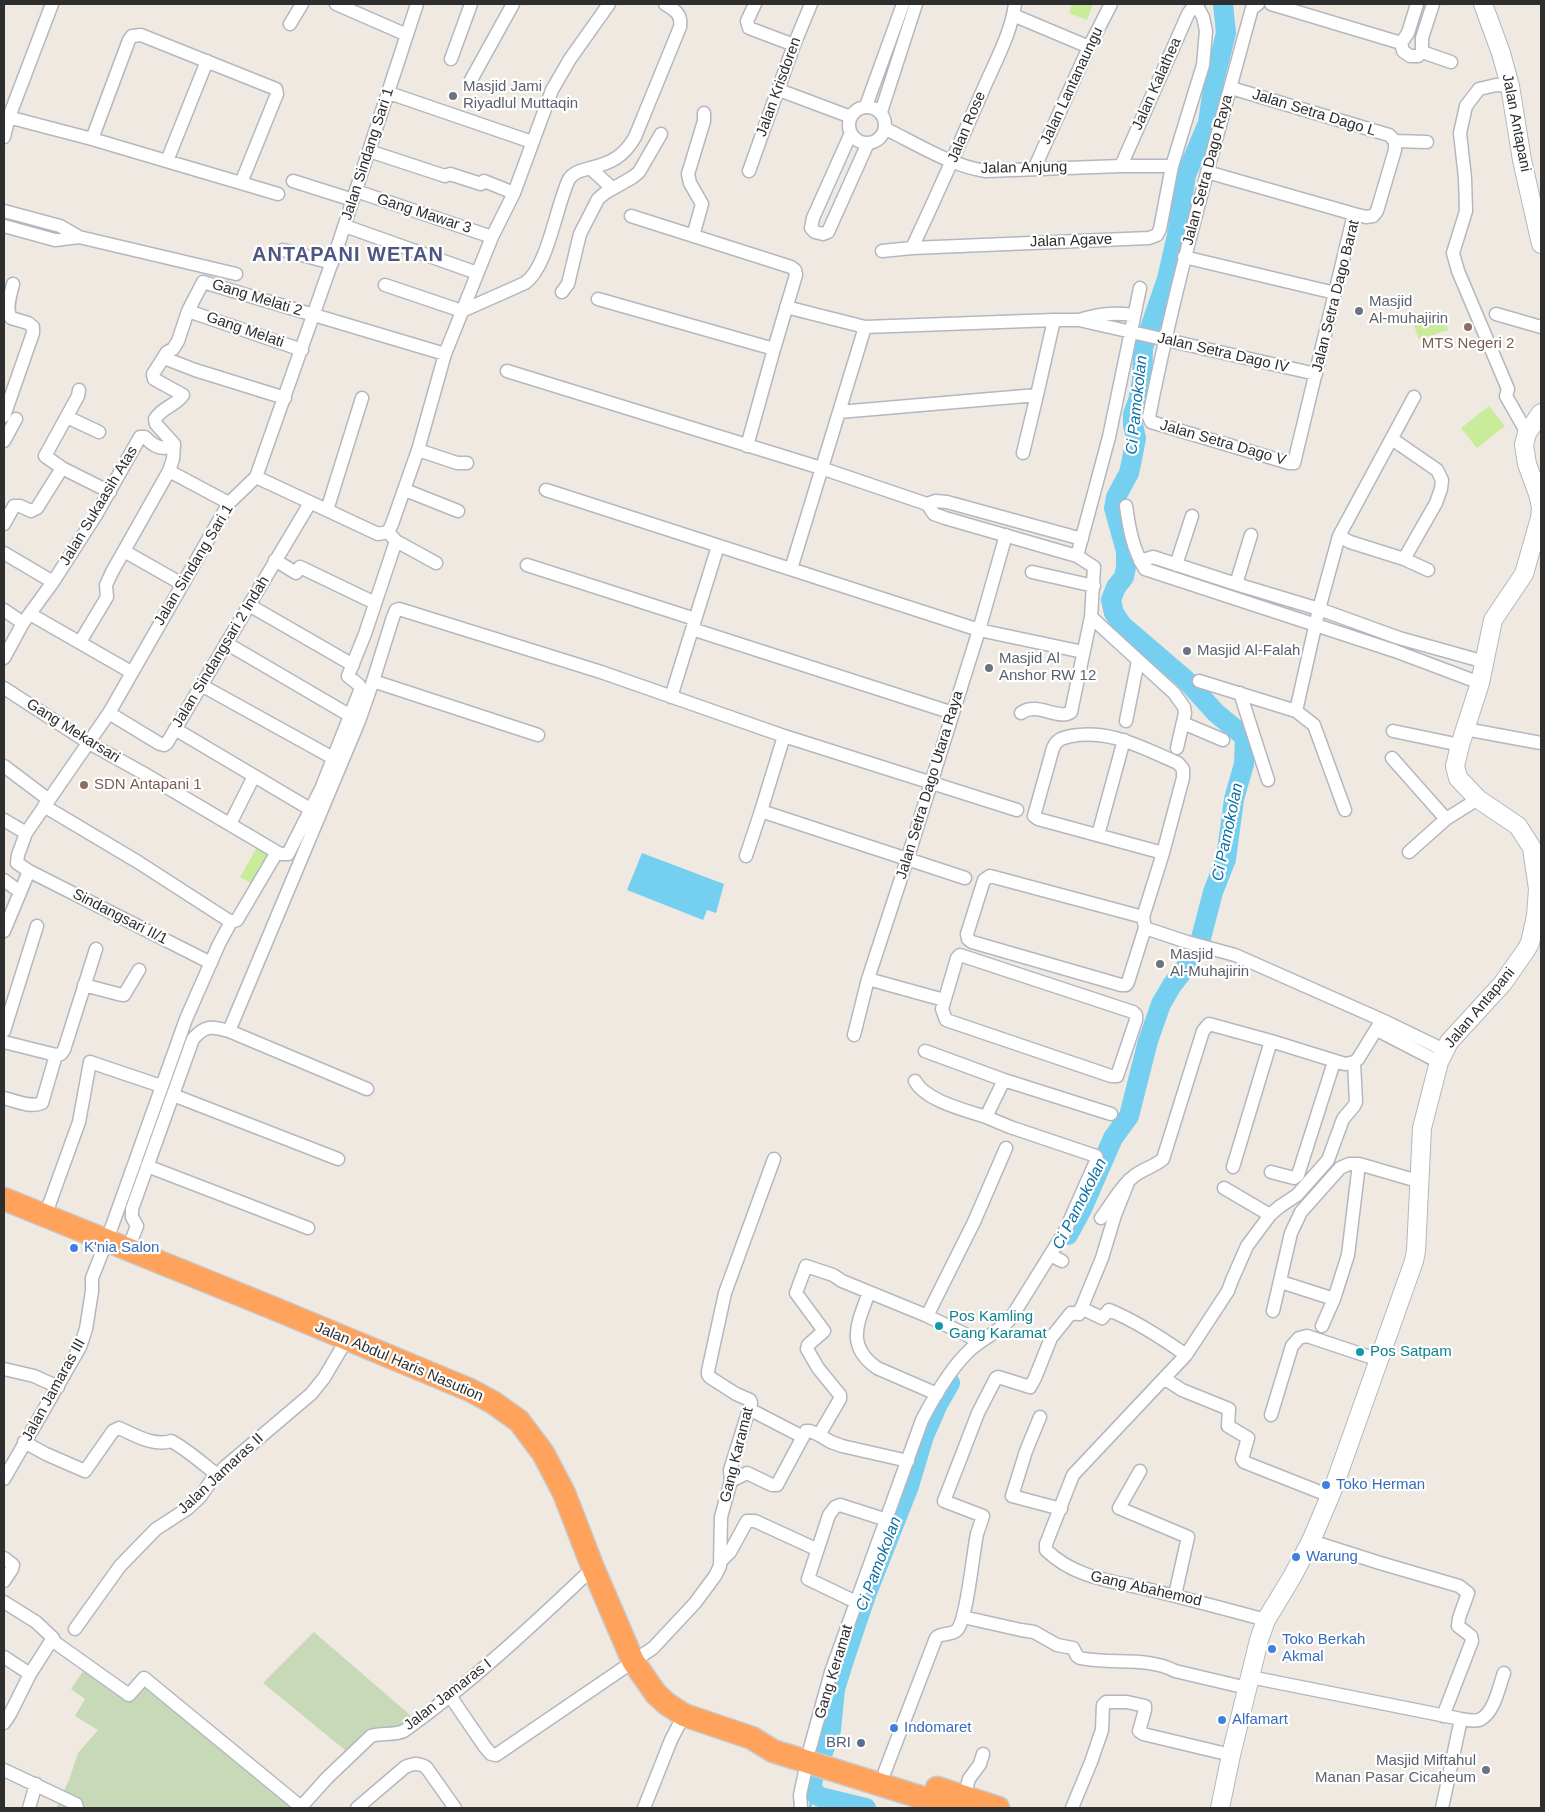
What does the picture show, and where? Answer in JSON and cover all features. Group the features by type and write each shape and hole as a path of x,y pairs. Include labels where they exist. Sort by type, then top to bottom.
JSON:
{"highway":[{"name":"Jalan Abdul Haris Nasution","path":"4,1199 470,1390 494,1403 519,1421 531,1434 543,1453 556,1477 633,1661 656,1694 684,1715 752,1738 779,1739 811,1756 836,1764"},
{"path":"836,1764 885,1771 951,1804"},
{"path":"836,1764 951,1804 998,1808"}],"street":[{"path":"4,137 6,116 51,4"},
{"path":"290,24 302,4"},
{"path":"336,4 406,35"},
{"name":"Jalan Sindang Sari 1","path":"29,871 17,863 26,833 109,713 229,503 256,478 332,263 389,93 416,4"},
{"path":"451,59 471,4"},
{"path":"472,80 513,4"},
{"path":"277,852 284,855 289,852 333,758 361,688 348,676 354,665 375,603 405,490 445,354 492,237 514,193 532,142 559,76 610,4"},
{"path":"385,285 462,311 532,278 544,253 569,178 578,171 615,159 624,153 630,145 680,27 680,17 675,10 665,4"},
{"path":"755,4 747,22 748,28 794,45"},
{"name":"Jalan Krisdoren","path":"749,171 794,45 811,4"},
{"path":"866,106 903,4"},
{"path":"880,112 916,4"},
{"name":"Jalan Lantanaungu","path":"1034,169 1110,4"},
{"name":"Jalan Kalathea","path":"1121,166 1188,14 1196,4 1203,17 1206,31 1203,65 1172,166"},
{"name":"Jalan Setra Dago Raya","path":"1151,422 1149,417 1160,339 1252,8 1258,4"},
{"path":"1272,4 1401,43"},
{"path":"1417,4 1408,33 1401,43 1403,51 1410,56 1418,56 1422,52 1422,38 1432,4"},
{"name":"Jalan Antapani","path":"1483,4 1501,53 1510,86 1522,160 1541,244"},
{"path":"1014,9 1089,47"},
{"name":"Jalan Rose","path":"912,248 953,161 1006,36 1014,9"},
{"path":"92,139 126,44 132,36 141,35 276,90 277,94 241,183"},
{"path":"1422,52 1451,62"},
{"path":"167,161 207,61"},
{"path":"1510,86 1496,85 1479,89 1466,106 1460,133 1465,178 1466,211 1453,253 1458,272 1508,389 1506,396 1527,433 1541,413"},
{"name":"Jalan Setra Dago L","path":"1230,88 1389,136 1395,145 1427,142"},
{"path":"779,90 851,117"},
{"path":"389,93 532,142"},
{"path":"866,106 880,112 884,117 886,129 876,141 868,143 861,142 855,138 849,128 851,117 857,110 866,106"},
{"path":"693,236 702,204 690,183 688,174 704,121 704,113"},
{"path":"6,116 92,139 278,194"},
{"name":"Jalan Anjung","path":"886,129 953,161 973,169 986,171 1172,166"},
{"path":"851,133 813,218 811,228 815,232 823,234 828,232 868,143"},
{"path":"562,292 568,284 577,244 585,222 598,200 612,188 639,172 661,134"},
{"name":"Jalan Setra Dago Barat","path":"1294,462 1354,214 1366,217 1373,216 1377,211 1395,145"},
{"path":"369,151 445,176 450,174 481,184 484,181 514,193"},
{"name":"Jalan Agave","path":"882,251 1153,237 1157,235 1160,229 1172,166"},
{"path":"590,168 612,188"},
{"path":"1207,172 1354,214"},
{"name":"Gang Mawar 3","path":"292,181 354,196 492,237"},
{"path":"4,211 60,226 79,237 236,274"},
{"path":"631,216 791,267 795,270 796,275 747,446"},
{"path":"4,226 55,240 79,237"},
{"path":"344,226 477,273"},
{"path":"283,250 332,263"},
{"path":"1184,257 1336,293"},
{"name":"Gang Melati 2","path":"188,311 203,282 314,315"},
{"path":"4,441 12,418 32,333 32,327 28,323 11,318 8,314 13,284"},
{"path":"1077,556 1134,332 1134,316 1140,288"},
{"path":"598,298 774,349"},
{"path":"786,307 865,327 1079,320 1102,314 1116,313 1134,316"},
{"path":"80,642 107,598 106,585 169,471 173,459 174,444 156,424 155,419 164,408 180,399 182,395 154,379 153,374 167,352 173,349 178,341 188,311"},
{"name":"Gang Melati","path":"188,311 302,350"},
{"path":"1496,314 1541,327"},
{"path":"314,315 445,354"},
{"path":"1022,453 1038,395 1054,320"},
{"name":"Jalan Setra Dago IV","path":"1079,320 1316,374"},
{"path":"791,569 865,327"},
{"path":"164,358 195,370 285,398"},
{"path":"507,372 821,468 927,504 934,514 945,518 1077,556 1094,567 1091,617 1071,712 1067,715 1031,709 1022,713"},
{"path":"79,390 78,396 45,456 62,468 110,492"},
{"path":"839,412 1038,395"},
{"path":"1296,711 1315,625 1339,536 1414,397"},
{"path":"327,510 362,398"},
{"path":"67,417 99,432"},
{"name":"Jalan Setra Dago V","path":"1151,422 1289,463 1294,462"},
{"name":"Jalan Antapani","path":"1220,1808 1248,1682 1266,1620 1311,1542 1330,1496 1414,1261 1417,1245 1423,1123 1442,1056 1449,1042 1503,983 1530,943 1540,888 1532,848 1518,826 1478,799 1458,778 1455,766 1462,737 1480,683 1493,620 1524,574 1541,513 1538,494 1524,452 1527,433"},
{"name":"Jalan Sukaasih Atas","path":"4,658 26,619 53,582 110,492 140,438 145,437 157,448 174,444"},
{"path":"1392,439 1436,470 1443,484 1436,503 1404,559"},
{"path":"418,450 457,463 468,463"},
{"path":"4,524 14,506 20,506 31,511 36,508 62,468"},
{"path":"169,471 229,503"},
{"path":"256,478 378,534 392,537 436,563"},
{"path":"405,490 458,512"},
{"path":"546,490 979,630 1083,652"},
{"path":"927,504 935,501 947,502 1082,538"},
{"name":"Jalan Sindangsari 2 Indah","path":"109,713 160,744 168,743 310,503"},
{"path":"1126,506 1129,531 1140,561 1145,569 1151,572 1315,625 1397,645 1439,650 1485,662"},
{"path":"1176,565 1192,516"},
{"path":"1236,584 1251,535"},
{"name":"Jalan Setra Dago Utara Raya","path":"854,1035 868,979 979,630 1006,536"},
{"path":"1339,536 1350,542 1404,559 1428,570"},
{"path":"671,697 718,546"},
{"path":"124,551 182,584"},
{"path":"4,552 53,582"},
{"path":"1140,561 1153,557 1319,609 1397,645 1434,667 1480,683"},
{"path":"275,560 296,572 300,567 375,603"},
{"path":"527,566 953,713"},
{"path":"1032,572 1094,586"},
{"path":"249,605 354,665"},
{"path":"229,1031 304,855 373,681 396,610 402,609 592,669 784,736 930,784 1017,810"},
{"path":"4,610 80,642 132,672"},
{"path":"1091,617 1174,693 1179,700 1185,710 1177,748"},
{"path":"226,643 350,715"},
{"path":"1434,667 1439,650"},
{"path":"1126,721 1138,661"},
{"path":"373,681 538,735"},
{"path":"1199,681 1296,711 1314,725 1345,810"},
{"path":"201,685 333,758"},
{"name":"Gang Mekarsari","path":"4,688 89,743 277,852"},
{"path":"1240,693 1268,780"},
{"path":"1182,723 1223,740"},
{"path":"175,729 310,809"},
{"path":"1393,731 1541,743"},
{"path":"1163,853 1038,819 1034,816 1056,742 1060,738 1087,733 1124,740 1178,763 1183,769 1183,778 1163,853 1144,923 1128,982 1126,985 1120,986 972,942 968,939 967,934 984,880 990,876 1144,923 1187,942 1235,955 1442,1056"},
{"path":"746,856 784,736"},
{"path":"1098,835 1124,740"},
{"path":"1392,758 1446,819"},
{"path":"4,766 46,803 231,922"},
{"path":"230,824 254,776"},
{"path":"1409,852 1446,819 1478,799"},
{"path":"761,811 965,878"},
{"path":"4,820 26,833"},
{"name":"Jalan Jamaras III","path":"4,1479 80,1347 86,1329 92,1291 92,1278 186,1019 231,922 237,920 277,852"},
{"path":"4,931 29,871"},
{"name":"Sindangsari II/1","path":"29,871 211,963"},
{"path":"4,880 20,892"},
{"path":"4,1031 37,926"},
{"path":"4,1042 56,1055 61,1054 64,1050 96,949"},
{"path":"960,955 1134,1012 1136,1020 1120,1071 1117,1076 1111,1076 949,1022 944,1017 942,1008 944,1000 957,958 960,955"},
{"path":"84,985 124,995 139,970"},
{"path":"868,979 944,1000"},
{"path":"1101,1218 1129,1180 1163,1159 1203,1031 1208,1024 1271,1041 1334,1062 1345,1064 1354,1062"},
{"path":"1040,1418 1026,1451 1012,1496 1061,1509 1073,1475 1186,1355 1220,1306 1247,1246 1270,1215 1279,1206 1297,1195 1328,1160 1343,1119 1356,1102 1354,1062 1379,1025"},
{"path":"128,1249 137,1226 132,1218 132,1209 193,1039 201,1029 215,1027 229,1031 367,1089"},
{"path":"1233,1166 1271,1041"},
{"path":"925,1051 1004,1080 1110,1114"},
{"path":"4,1098 32,1105 42,1104 56,1055"},
{"path":"45,1216 78,1122 90,1062 161,1086"},
{"path":"1271,1172 1294,1178 1298,1175 1334,1062"},
{"path":"915,1081 922,1091 986,1117 1004,1080"},
{"path":"172,1094 338,1159"},
{"name":"Gang Keramat","path":"811,1756 831,1672 922,1420 937,1394 969,1351 1005,1325 1056,1258 1097,1159 1096,1156 986,1117"},
{"path":"927,1316 974,1222 1006,1148"},
{"name":"Gang Karamat","path":"450,1696 490,1754 496,1755 653,1648 695,1603 715,1576 720,1562 721,1517 731,1481 730,1470 751,1404 750,1400 736,1394 711,1378 708,1373 725,1293 774,1159"},
{"path":"1273,1311 1291,1232 1301,1212 1340,1168 1349,1164 1359,1164 1421,1182"},
{"path":"1322,1326 1334,1299 1348,1254 1359,1164"},
{"path":"148,1166 308,1228"},
{"path":"885,1771 936,1638 939,1634 957,1630 963,1617 977,1534 983,1516 944,1501 978,1413 998,1377 1030,1387 1051,1338 1071,1313 1079,1314 1102,1258 1115,1215 1129,1180"},
{"path":"1224,1188 1270,1215"},
{"path":"819,1435 840,1399 840,1395 818,1368 807,1348 824,1331 796,1293 806,1266 833,1275 842,1281 927,1316 970,1336 978,1343"},
{"path":"1281,1282 1334,1299"},
{"path":"869,1292 856,1329 856,1338 860,1352 877,1368 937,1394"},
{"path":"1082,1308 1102,1318 1109,1310 1163,1338 1186,1355"},
{"path":"1270,1415 1292,1346 1299,1338 1306,1336 1379,1360"},
{"name":"Jalan Jamaras II","path":"75,1630 120,1566 156,1529 187,1510 226,1466 311,1394 324,1378 347,1340"},
{"path":"4,1369 34,1376 58,1387"},
{"path":"1164,1379 1182,1390 1229,1409 1228,1426 1248,1438 1242,1459 1244,1462 1330,1496"},
{"path":"749,1409 803,1437"},
{"path":"24,1442 85,1471 113,1431 119,1428 156,1443 174,1443 189,1452 217,1475"},
{"path":"731,1481 747,1473 772,1485 777,1485 807,1431 842,1446 908,1461"},
{"path":"1140,1471 1119,1508 1188,1537 1175,1596"},
{"path":"856,1602 809,1580 808,1576 828,1515 840,1505 887,1520"},
{"name":"Gang Abahemod","path":"1061,1509 1049,1535 1046,1548 1048,1553 1063,1564 1086,1576 1175,1596 1266,1620"},
{"path":"720,1562 730,1552 747,1521 750,1520 816,1549"},
{"path":"1311,1542 1459,1586 1466,1590 1468,1593 1458,1626 1471,1636 1472,1641 1443,1716"},
{"path":"4,1558 13,1565 4,1581"},
{"name":"Jalan Jamaras I","path":"300,1808 327,1778 371,1736 377,1734 395,1735 404,1731 450,1696 538,1620 593,1568"},
{"path":"4,1602 36,1622 52,1636 52,1641 30,1674 4,1723"},
{"path":"963,1617 1034,1632 1057,1645 1073,1648 1080,1658 1111,1662 1125,1660 1167,1667 1175,1671 1461,1720 1482,1719 1491,1709 1504,1672"},
{"path":"52,1641 129,1695 144,1678 300,1808"},
{"path":"4,1657 30,1674"},
{"path":"1072,1808 1099,1737 1104,1703 1127,1702 1145,1706 1139,1728 1140,1733 1231,1755"},
{"path":"644,1808 671,1740 684,1715"},
{"path":"1442,1808 1461,1720"},
{"path":"951,1804 980,1764 983,1754"},
{"path":"801,1808 800,1795 811,1756"},
{"path":"357,1808 405,1767 413,1763 426,1767 454,1808"},
{"path":"4,1770 76,1804 77,1808"},
{"path":"29,1808 36,1784"}],"green space":[{"path":"1072,4 1093,4 1087,20 1069,13"},
{"path":"1444,316 1448,330 1419,340 1414,325"},
{"path":"1489,406 1505,426 1477,448 1461,428"},
{"path":"259,844 274,853 255,886 240,877"},
{"path":"314,1632 417,1721 385,1734 351,1755 263,1683"},
{"path":"87,1665 129,1694 144,1678 299,1808 56,1808 69,1780 78,1753 98,1730 75,1716 85,1699 71,1689"}],"water":[{"path":"642,853 724,884 716,913 707,910 703,920 627,890"}],"waterway":[{"name":"Ci Pamokolan","path":"1068,1235 1082,1209 1113,1138 1129,1116 1148,1041 1161,1004 1196,951 1201,938 1213,892 1226,859 1234,799 1244,764 1245,737 1216,713 1185,679 1122,625 1114,613 1111,600 1116,587 1124,577 1126,567 1126,551 1114,508 1116,497 1129,473 1136,438 1133,414 1142,381 1143,348 1167,279 1177,235 1186,175 1208,123 1214,81 1226,33 1223,4"},
{"name":"Ci Pamokolan","path":"866,1808 820,1797 813,1792 812,1782 831,1730 835,1689 866,1595 909,1486 924,1436 938,1404 950,1383"},
{"path":"810,1808 813,1792"}],"place":[{"name":"Masjid Jami Riyadlul Muttaqin","path":"453,96"},
{"name":"Masjid Al-muhajirin","path":"1359,311"},
{"name":"MTS Negeri 2","path":"1468,327"},
{"name":"Masjid Al-Falah","path":"1187,651"},
{"name":"Masjid Al Anshor RW 12","path":"989,668"},
{"name":"SDN Antapani 1","path":"84,785"},
{"name":"Masjid Al-Muhajirin","path":"1160,964"},
{"name":"K'nia Salon","path":"74,1248"},
{"name":"Pos Kamling Gang Karamat","path":"939,1326"},
{"name":"Pos Satpam","path":"1360,1352"},
{"name":"Toko Herman","path":"1326,1485"},
{"name":"Warung","path":"1296,1557"},
{"name":"Toko Berkah Akmal","path":"1272,1649"},
{"name":"Alfamart","path":"1222,1720"},
{"name":"Indomaret","path":"894,1728"},
{"name":"BRI","path":"861,1743"},
{"name":"Masjid Miftahul Manan Pasar Cicaheum","path":"1486,1770"}],"district":[{"name":"ANTAPANI WETAN","path":"348,255"}]}
